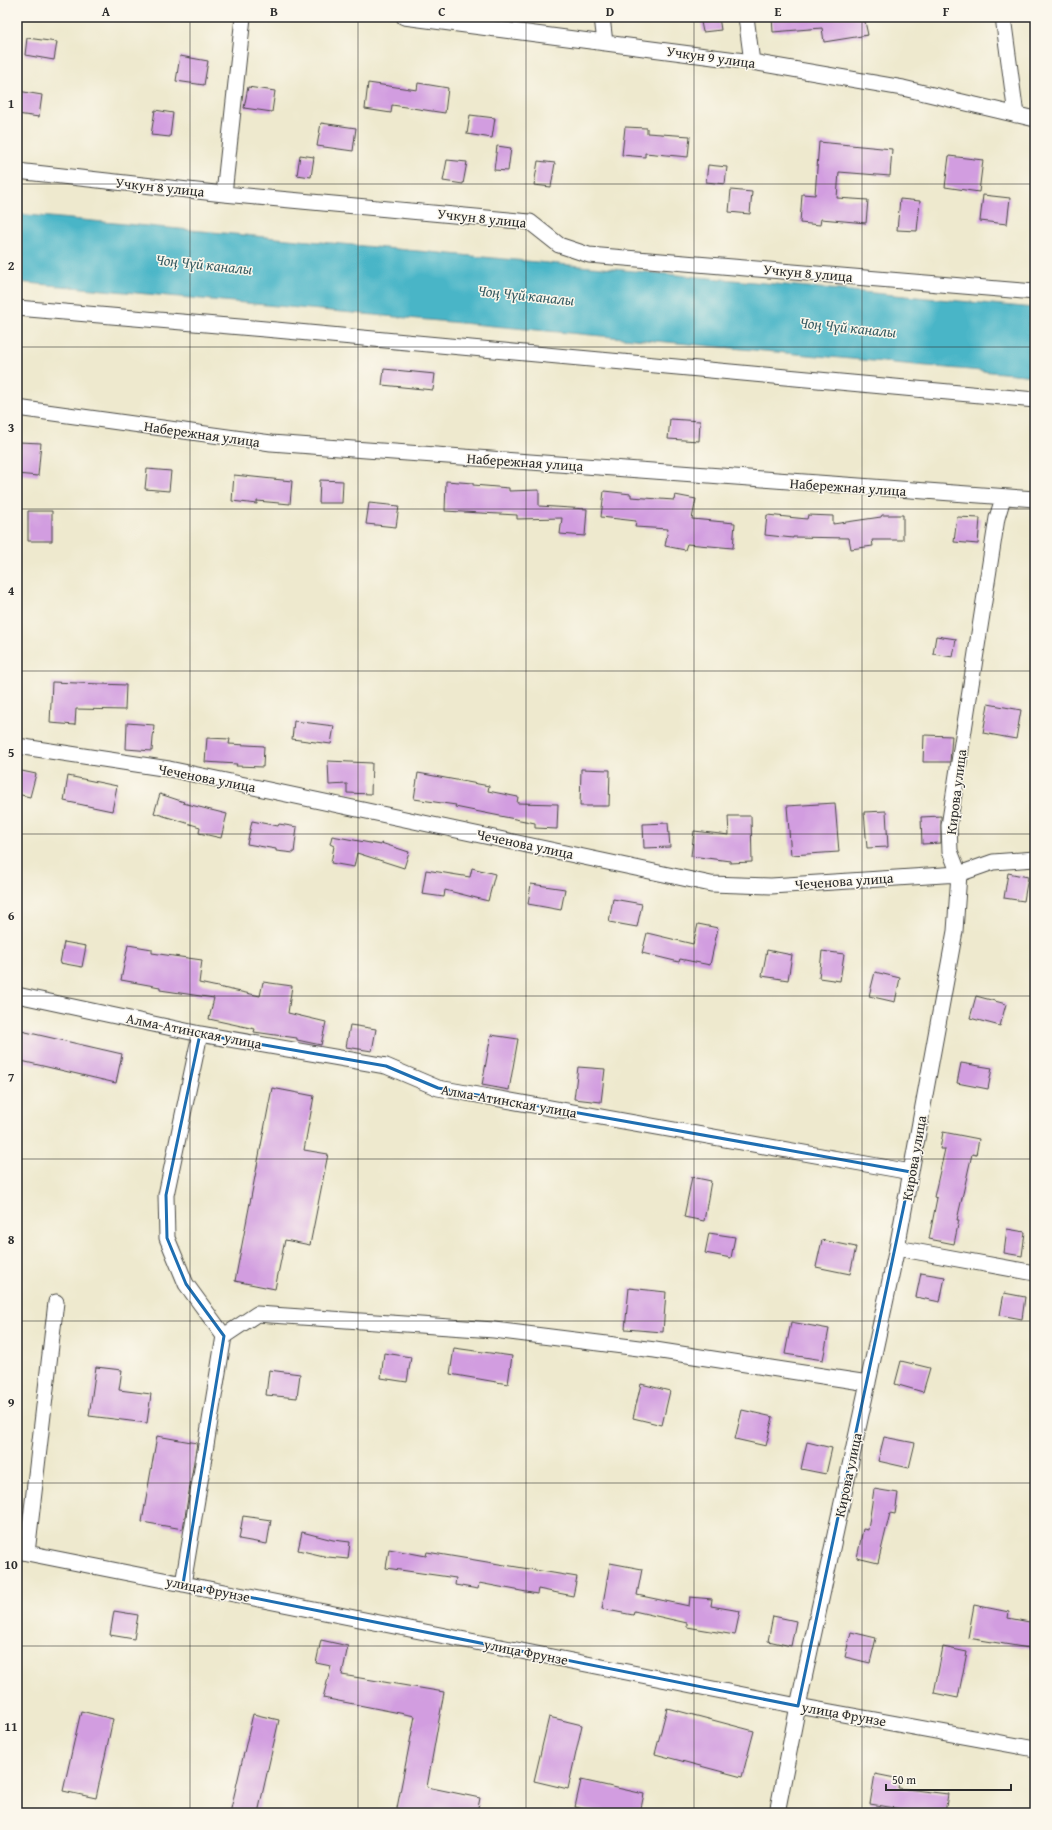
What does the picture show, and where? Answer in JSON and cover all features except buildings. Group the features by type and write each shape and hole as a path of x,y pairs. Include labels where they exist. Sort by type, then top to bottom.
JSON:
{"street":[{"path":"224,194 243,17"},
{"name":"Учкун 9 улица","path":"407,17 752,62 903,88 1035,119"},
{"path":"602,17 605,43"},
{"path":"746,17 752,62"},
{"path":"1003,17 1016,115"},
{"name":"Учкун 8 улица","path":"17,171 224,194 530,222 559,244 589,255 1035,292"},
{"path":"17,308 265,329 1035,400"},
{"name":"Набережная улица","path":"17,408 271,444 1003,498 1035,499"},
{"name":"Кирова улица","path":"777,1813 798,1706 897,1248 955,931 959,874 950,851 949,826 997,518 1003,498"},
{"name":"Чеченова улица","path":"17,746 168,769 711,884 771,886 959,874 993,862 1035,859"},
{"name":"Алма-Атинская улица","path":"17,995 200,1034 386,1066 438,1088 911,1172"},
{"path":"182,1584 224,1336 186,1284 167,1238 166,1195 200,1034"},
{"path":"897,1248 1035,1273"},
{"path":"22,1552 56,1302"},
{"path":"224,1336 256,1314 494,1330 655,1350 868,1383"},
{"name":"улица Фрунзе","path":"22,1552 798,1706 1035,1749"}],"highlighted area":[{"path":"200,1034 386,1066 438,1088 911,1172 798,1706 183,1584 224,1336 186,1284 167,1238 166,1195"}],"water":[{"name":"Чоң Чүй каналы","path":"17,214 1035,308 1035,376 17,282"}]}
